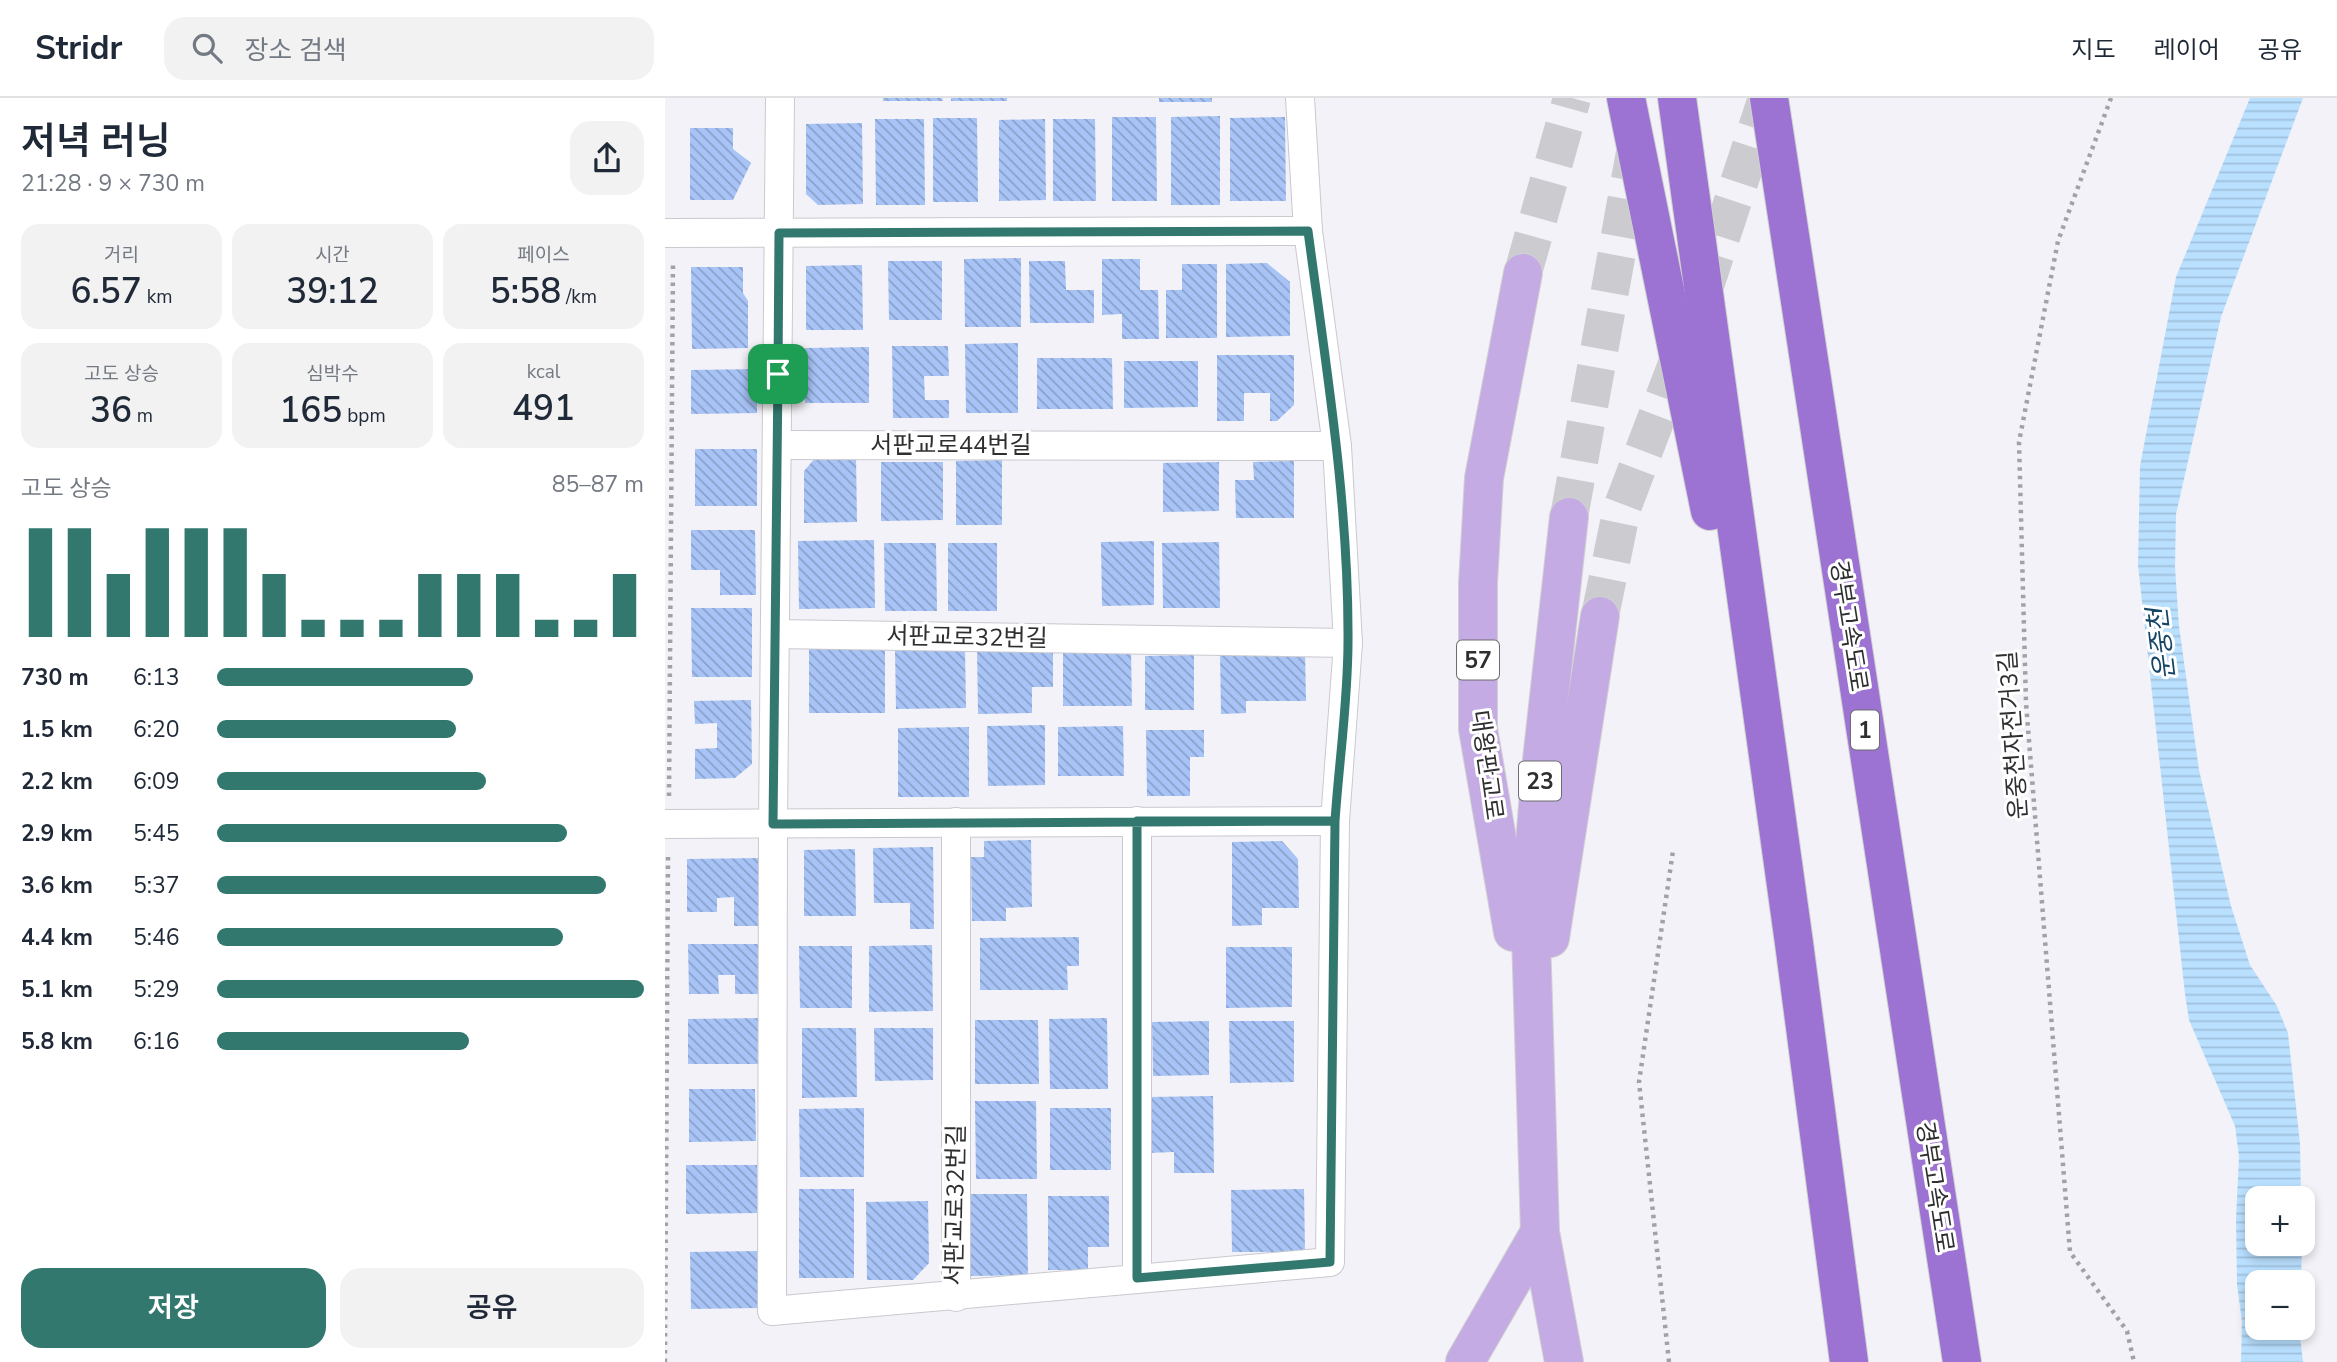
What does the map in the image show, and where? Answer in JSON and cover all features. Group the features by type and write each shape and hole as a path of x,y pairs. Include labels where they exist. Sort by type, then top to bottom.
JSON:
{"highway":[{"path":"1626,98 1658,242 1794,943"},
{"path":"1677,98 1849,1362"},
{"name":"경부고속도로","path":"1769,98 1962,1362"}],"main road":[{"name":"대왕판교로","path":"1524,272 1485,478 1478,583 1478,729 1534,1047"},
{"name":"대왕판교로","path":"1534,1047 1530,903 1542,756 1569,516"},
{"path":"1564,1362 1540,1232 1534,1047 1600,616"},
{"path":"1465,1362 1540,1232"}],"street":[{"path":"775,634 780,98"},
{"path":"956,1297 1330,1262 1335,821 1348,643 1337,446 1308,231 1300,98"},
{"path":"665,233 1308,231"},
{"name":"서판교로44번길","path":"777,445 1337,446"},
{"name":"서판교로32번길","path":"956,822 956,1297 772,1311 775,634 1348,643"},
{"path":"1137,821 1137,1278"},
{"path":"665,824 1335,821"}],"path":[{"name":"운중천자전거3길","path":"2111,98 2059,241 2019,442 2026,703 2070,1252 2127,1331 2134,1362"},
{"path":"1669,1362 1639,1082 1673,851"}],"water":[{"name":"운중천","path":"2250,98 2303,98 2221,317 2176,514 2175,567 2179,626 2199,770 2231,906 2250,965 2277,1006 2288,1033 2300,1144 2301,1186 2245,1186 2245,1256 2302,1256 2301,1270 2245,1270 2245,1340 2300,1340 2303,1362 2241,1362 2242,1322 2237,1284 2236,1219 2239,1157 2235,1126 2189,1020 2185,994 2138,565 2140,466 2176,277"}],"building":[{"path":"883,98 942,98 943,101 883,101"},
{"path":"951,98 1007,98 1007,101 951,101"},
{"path":"1159,98 1212,98 1212,102 1159,102"},
{"path":"1220,116 1220,205 1171,205 1171,117"},
{"path":"1112,117 1156,117 1157,201 1112,201"},
{"path":"1285,117 1286,201 1230,201 1230,118"},
{"path":"933,118 977,118 978,202 933,202"},
{"path":"875,119 924,119 925,205 876,205"},
{"path":"1045,119 1046,200 999,201 999,120"},
{"path":"1053,119 1095,119 1096,201 1053,201"},
{"path":"862,123 863,204 818,205 806,194 806,124"},
{"path":"690,128 733,128 733,149 751,163 733,200 690,200"},
{"path":"1021,258 1021,327 965,327 964,259"},
{"path":"1102,259 1140,259 1140,290 1158,290 1159,339 1122,339 1122,314 1102,315"},
{"path":"888,261 942,261 942,320 889,320"},
{"path":"1029,261 1065,261 1066,290 1094,290 1094,323 1030,323"},
{"path":"1267,263 1290,282 1290,336 1226,337 1226,264"},
{"path":"1182,264 1217,264 1217,338 1166,338 1166,290 1182,290"},
{"path":"862,265 863,330 806,330 806,266"},
{"path":"691,267 743,267 743,293 748,301 748,348 692,349"},
{"path":"1018,343 1018,413 966,413 965,344"},
{"path":"892,346 948,346 949,376 924,376 925,400 949,400 949,418 893,418"},
{"path":"869,347 869,403 805,403 805,348"},
{"path":"1217,355 1294,355 1294,405 1277,421 1270,421 1270,393 1244,393 1244,421 1217,421"},
{"path":"1037,358 1112,358 1113,409 1037,409"},
{"path":"1124,361 1198,361 1198,407 1124,408"},
{"path":"757,369 757,413 691,414 691,370"},
{"path":"695,449 757,449 757,506 695,506"},
{"path":"816,457 856,457 857,522 804,523 804,471"},
{"path":"1002,460 1002,525 956,525 956,461"},
{"path":"1294,461 1294,518 1236,518 1235,480 1254,480 1253,462"},
{"path":"881,462 943,462 943,520 881,521"},
{"path":"1219,462 1219,511 1163,512 1163,463"},
{"path":"691,530 755,530 756,595 720,595 720,570 691,570"},
{"path":"874,540 875,608 799,609 798,541"},
{"path":"1154,541 1154,605 1102,606 1101,542"},
{"path":"1219,542 1220,608 1163,608 1162,543"},
{"path":"884,543 936,543 937,611 885,611"},
{"path":"948,543 997,543 997,611 948,611"},
{"path":"691,608 752,608 752,677 692,677"},
{"path":"1053,646 1053,687 1032,687 1032,713 978,714 977,647"},
{"path":"809,647 885,647 885,713 809,713"},
{"path":"965,648 966,708 896,709 895,649"},
{"path":"1063,649 1131,649 1132,706 1063,706"},
{"path":"1305,651 1306,701 1246,701 1246,713 1221,714 1220,652"},
{"path":"1194,655 1194,710 1145,710 1145,656"},
{"path":"751,700 752,764 735,778 695,779 695,749 717,748 717,723 695,724 694,701"},
{"path":"1045,725 1045,785 988,786 987,726"},
{"path":"1123,726 1124,776 1058,776 1058,727"},
{"path":"969,727 969,797 898,797 898,728"},
{"path":"1146,730 1204,730 1204,757 1190,757 1190,796 1147,796"},
{"path":"1031,840 1032,907 1006,908 1006,921 972,921 971,857 984,857 984,841"},
{"path":"1282,841 1298,859 1299,908 1262,908 1262,925 1232,926 1232,842"},
{"path":"933,847 934,929 910,929 910,903 874,903 873,848"},
{"path":"855,849 856,916 804,916 804,850"},
{"path":"760,858 760,926 734,926 734,897 717,898 717,912 687,912 687,859"},
{"path":"1079,937 1079,966 1067,966 1068,990 980,990 980,938"},
{"path":"688,944 761,944 761,994 735,994 735,975 718,975 719,994 689,994"},
{"path":"932,945 933,1011 869,1012 869,946"},
{"path":"799,946 852,946 852,1008 800,1008"},
{"path":"1226,947 1292,947 1292,1007 1226,1008"},
{"path":"762,1018 763,1064 688,1064 688,1019"},
{"path":"1107,1018 1108,1089 1050,1089 1049,1019"},
{"path":"975,1020 1038,1020 1039,1084 975,1084"},
{"path":"1209,1021 1209,1075 1153,1076 1152,1022"},
{"path":"1229,1021 1294,1021 1294,1082 1230,1083"},
{"path":"802,1028 856,1028 857,1097 802,1098"},
{"path":"874,1028 933,1028 933,1080 875,1081"},
{"path":"689,1089 755,1089 756,1141 689,1142"},
{"path":"1213,1096 1214,1173 1174,1173 1174,1152 1148,1153 1148,1097"},
{"path":"975,1101 1036,1101 1037,1179 976,1179"},
{"path":"864,1108 864,1177 800,1177 799,1109"},
{"path":"1050,1108 1111,1108 1111,1170 1050,1170"},
{"path":"686,1165 757,1165 757,1213 686,1214"},
{"path":"799,1189 854,1189 854,1278 799,1278"},
{"path":"1304,1189 1305,1252 1232,1252 1231,1190"},
{"path":"970,1194 1027,1194 1028,1275 971,1276"},
{"path":"1048,1196 1109,1196 1109,1247 1088,1247 1088,1270 1048,1270"},
{"path":"928,1201 929,1263 913,1280 867,1280 866,1202"},
{"path":"757,1251 758,1308 691,1309 690,1252"}],"tunnel":[{"path":"1523,273 1572,98"},
{"path":"1600,616 1622,508 1693,322 1767,98"},
{"path":"1569,517 1636,147"}],"route":[{"path":"778,374 773,824 1137,821 1236,821 1335,821 1330,1262 1137,1278 1137,821 1236,821 1335,821 1348,643 1344,544 1337,446 1308,231 779,233 778,374"}]}
